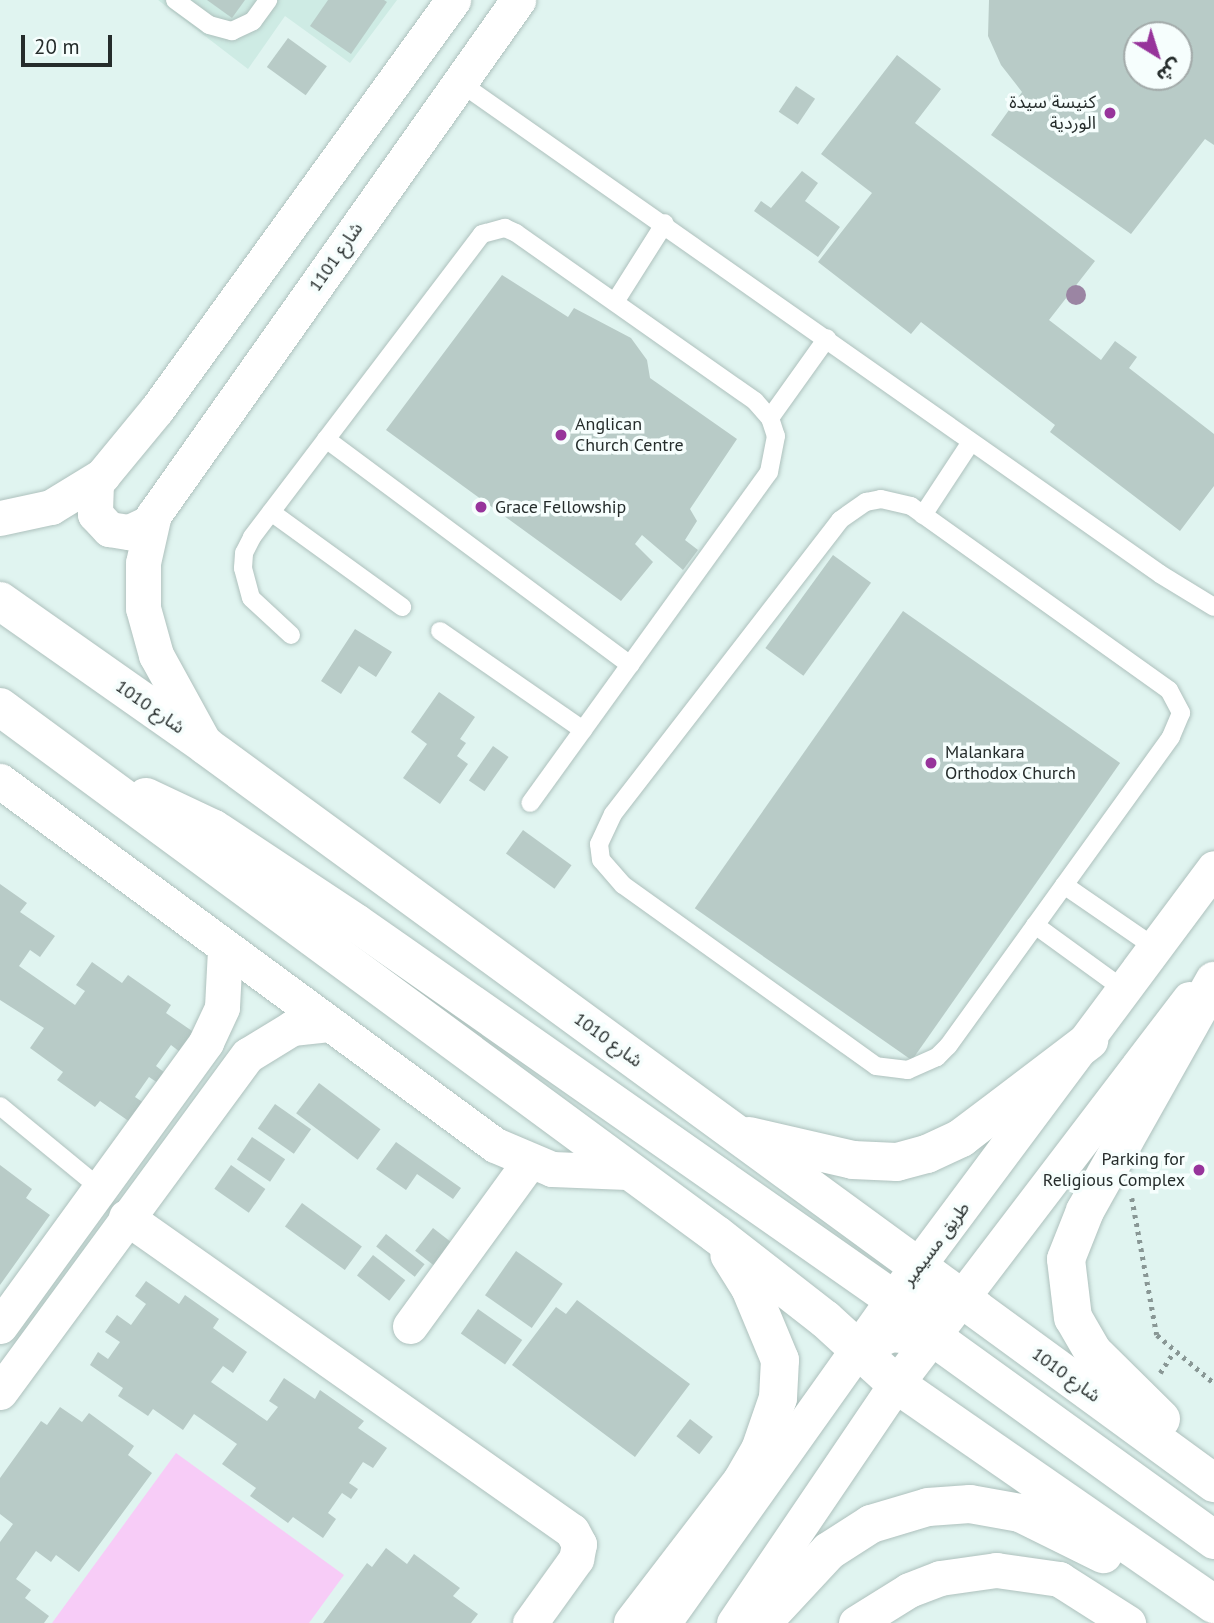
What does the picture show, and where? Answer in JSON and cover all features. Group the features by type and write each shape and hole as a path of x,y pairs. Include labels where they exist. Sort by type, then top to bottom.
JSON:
{"street":[{"name":"شارع 1101","path":"446,3 157,409 96,483 92,503 101,523 130,532 155,514 517,0"},
{"name":"شارع 1101","path":"0,518 51,507 103,475"},
{"name":"شارع 1101","path":"155,514 143,564 143,608 156,655 206,746"},
{"name":"شارع 1010","path":"0,601 206,746 1214,1483"},
{"path":"0,708 627,1172 717,1235 896,1384 1214,1604"},
{"path":"0,781 495,1145 529,1162 577,1173 627,1172"},
{"path":"104,785 167,805 214,828 893,1299 928,1309 962,1300"},
{"name":"طريق مسيمير","path":"663,1623 893,1299 1126,991 1214,868"},
{"path":"0,1326 206,1042 224,998 225,949"},
{"path":"734,1623 896,1384 1214,966"},
{"path":"1214,981 1085,1211 1066,1259 1073,1318 1093,1352 1141,1403 1214,1463"},
{"path":"0,1392 126,1217 240,1067 276,1034 329,1024"},
{"path":"736,1133 853,1160 897,1162 961,1138 1088,1041"},
{"path":"206,1042 230,1053 240,1067"},
{"path":"410,1326 529,1162"},
{"path":"126,1217 572,1531 579,1544 576,1559 530,1623"},
{"path":"632,1623 742,1481 760,1450 778,1398 780,1360 770,1331 750,1288 717,1235"},
{"path":"857,1350 891,1333 933,1338 1214,1540"},
{"path":"762,1623 829,1551 871,1524 928,1507 970,1504 1020,1513 1043,1523 1214,1613"},
{"path":"856,1623 909,1590 940,1578 996,1570 1059,1579 1128,1623"}],"lane":[{"path":"175,0 209,25 232,31 253,21 268,0"},
{"path":"459,82 665,223 971,442 1214,607"},
{"path":"615,302 665,223"},
{"path":"291,635 251,598 243,568 248,545 470,249 493,228 516,233 755,401 769,418 776,436 769,472 530,803"},
{"path":"769,418 827,338"},
{"path":"326,439 630,664"},
{"path":"923,516 971,442"},
{"path":"897,500 1177,700 1179,726 1064,885 937,1057 908,1070 891,1070 876,1066 623,885 601,860 603,827 840,520 866,502 897,500"},
{"path":"271,512 402,607"},
{"path":"440,631 583,730"},
{"path":"1064,885 1157,949"},
{"path":"1035,925 1126,991"},
{"path":"0,1106 100,1188"}],"path":[{"path":"1112,1163 1130,1182 1157,1335 1214,1383"}],"shaded area":[{"path":"158,0 397,0 350,63 285,16 248,69"},
{"path":"176,1453 344,1575 309,1623 52,1623"}],"building":[{"path":"207,0 245,0 232,18"},
{"path":"328,0 387,2 351,54 310,26"},
{"name":"كنيسة سيدة الوردية","path":"989,0 1214,0 1214,145 1205,139 1131,234 991,135 1022,92 1001,65 988,36"},
{"path":"288,38 327,66 306,95 267,67"},
{"path":"897,55 941,89 915,123 1095,261 1049,320 1101,360 1115,341 1137,357 1129,368 1214,434 1214,486 1180,531 1050,432 1055,425 921,322 911,334 818,262 872,193 821,154"},
{"path":"796,86 815,99 798,125 779,112"},
{"path":"802,171 818,183 805,201 840,227 818,257 754,211 761,201 771,208"},
{"name":"Anglican Church Centre","path":"502,275 568,317 574,308 631,338 647,360 650,378 737,439 690,509 697,521 685,540 698,550 683,570 642,535 635,544 653,562 621,601 386,430"},
{"path":"833,555 871,583 803,676 765,648"},
{"path":"903,611 1120,763 912,1060 695,908"},
{"path":"355,629 392,652 376,677 359,666 341,694 321,681"},
{"path":"439,692 475,717 460,739 466,743 457,756 468,764 440,804 403,778 427,744 411,732"},
{"path":"493,746 509,757 484,791 469,780"},
{"path":"523,830 572,865 554,889 506,853"},
{"path":"0,884 27,903 20,912 55,936 40,957 30,950 19,966 75,1005 85,991 76,985 92,962 122,983 128,975 171,1005 166,1013 195,1033 180,1052 171,1045 156,1066 165,1073 158,1083 149,1077 135,1097 144,1103 130,1122 100,1101 95,1107 57,1080 63,1072 30,1048 44,1028 0,1000"},
{"path":"319,1083 380,1129 358,1160 296,1113"},
{"path":"275,1104 311,1129 294,1154 258,1129"},
{"path":"252,1137 285,1159 270,1182 237,1159"},
{"path":"396,1142 461,1188 453,1199 417,1174 406,1190 376,1169"},
{"path":"0,1165 32,1189 26,1198 50,1215 0,1285"},
{"path":"231,1165 265,1189 249,1213 214,1189"},
{"path":"302,1203 362,1246 345,1270 285,1226"},
{"path":"433,1228 464,1252 446,1275 415,1251"},
{"path":"386,1234 425,1264 415,1277 376,1247"},
{"path":"516,1251 563,1284 532,1328 485,1295"},
{"path":"373,1255 405,1280 389,1301 357,1275"},
{"path":"146,1281 179,1304 185,1295 219,1319 213,1328 247,1352 233,1373 223,1366 211,1382 267,1421 278,1407 269,1401 284,1378 315,1399 320,1390 364,1421 358,1428 387,1448 373,1468 363,1462 349,1483 358,1489 351,1499 342,1493 328,1513 336,1519 323,1538 293,1517 288,1523 250,1496 256,1488 222,1464 237,1444 194,1414 183,1430 153,1409 148,1416 118,1396 123,1388 90,1365 98,1352 108,1359 120,1342 105,1332 117,1315 131,1325 146,1304 135,1296"},
{"path":"577,1300 690,1384 635,1457 512,1365 556,1307 566,1314"},
{"path":"478,1309 522,1340 505,1365 461,1334"},
{"path":"60,1407 82,1422 89,1413 134,1446 128,1455 152,1473 79,1572 56,1555 51,1562 36,1551 16,1579 31,1590 25,1598 49,1616 44,1623 0,1623 0,1542 13,1524 0,1514 0,1478 41,1421 47,1425"},
{"path":"690,1419 713,1437 699,1454 676,1436"},
{"path":"386,1548 407,1564 414,1554 460,1588 453,1596 478,1614 471,1623 323,1623 367,1563 372,1567"}],"place":[{"name":"كنيسة سيدة الوردية","path":"1110,113"},
{"name":"Anglican Church Centre","path":"561,435"},
{"name":"Grace Fellowship","path":"481,507"},
{"name":"Malankara Orthodox Church","path":"931,763"},
{"name":"Parking for Religious Complex","path":"1199,1170"}]}
